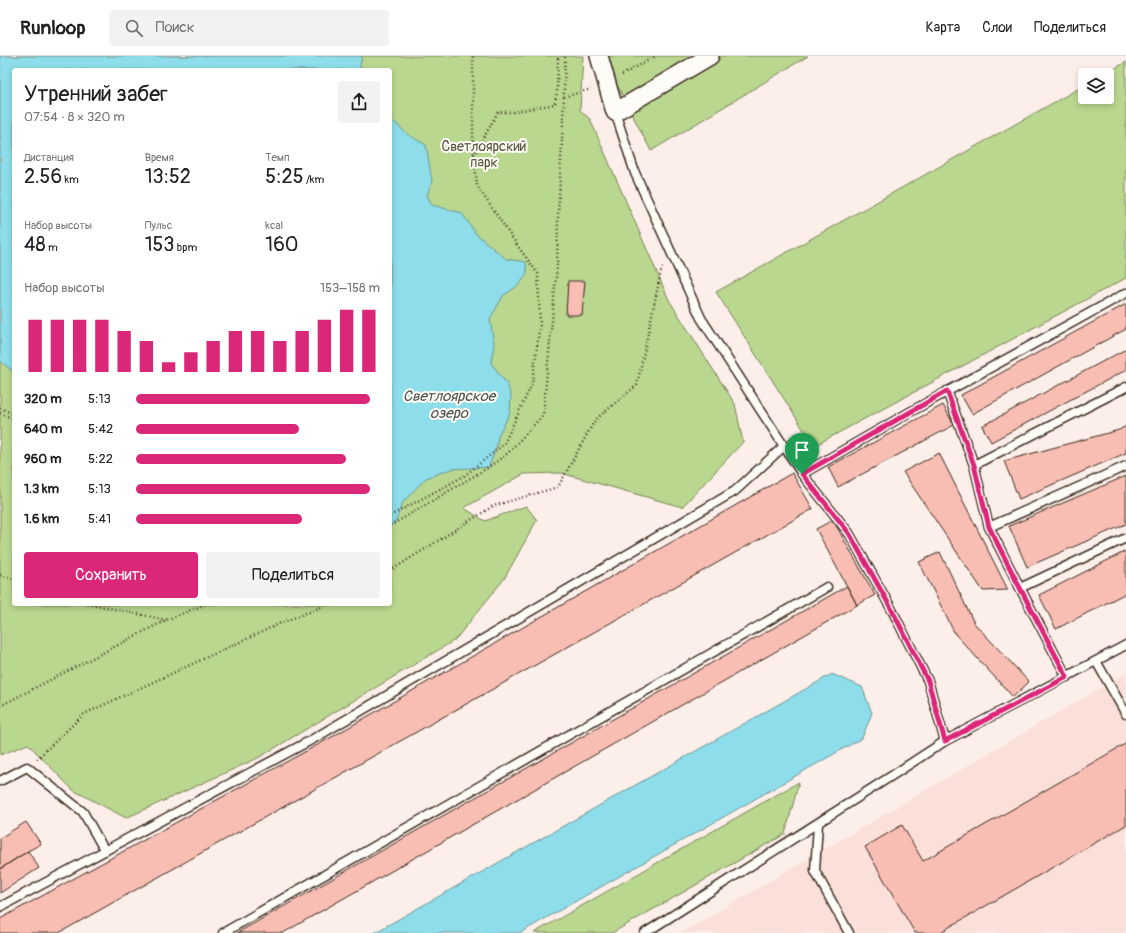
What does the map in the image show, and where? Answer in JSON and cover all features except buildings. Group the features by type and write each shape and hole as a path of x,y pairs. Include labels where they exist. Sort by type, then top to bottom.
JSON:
{"street":[{"path":"599,56 614,112 710,56"}],"lane":[{"path":"614,112 635,173 701,318 802,474 849,533 892,610 928,681 945,741"},
{"path":"802,474 947,391 1126,293"},
{"path":"974,465 1126,387"},
{"path":"947,391 974,465 989,527 1067,677"},
{"path":"0,907 313,739 735,491 784,446"},
{"path":"989,527 1126,466"},
{"path":"1020,588 1126,538"},
{"path":"223,933 827,586"},
{"path":"645,933 818,824 945,741 1126,645"},
{"path":"1096,661 1099,669 1126,714"},
{"path":"0,782 28,767 83,812 105,850"},
{"path":"818,824 816,871 849,933"}],"path":[{"path":"392,515 464,476 504,444 532,384 540,324 538,274 477,186 473,137 473,56"},
{"path":"474,156 498,112 513,112 555,104 558,56"},
{"path":"392,525 489,467 508,454 543,415 557,267 565,56"},
{"path":"392,570 493,506 558,487 595,420 637,385 667,244"},
{"path":"0,408 12,413"},
{"path":"0,413 12,418"},
{"path":"0,575 12,578"},
{"path":"100,606 166,620"},
{"path":"0,706 166,620 201,606"},
{"path":"28,767 84,714 281,623 324,606"}],"shaded area":[{"path":"1126,673 1126,933 681,933"}],"green space":[{"name":"Светлоярский парк","path":"0,56 583,56 580,110 590,119 669,300 735,404 743,442 682,507 561,473 524,474 464,508 485,521 526,506 537,520 504,579 455,640 258,758 126,818 73,790 28,744 0,755"},
{"path":"608,56 808,56 651,151 617,85"},
{"path":"1126,62 1126,278 814,446 716,292 1078,89 1078,104 1114,104 1114,69"},
{"path":"799,782 785,834 612,933 534,933"}],"water":[{"path":"0,56 362,56 360,68 12,68 12,370 0,361"},
{"name":"Светлоярское озеро","path":"392,120 407,134 426,145 432,181 427,195 432,205 462,213 476,234 506,259 526,262 527,273 520,284 503,296 490,319 494,344 491,363 507,384 511,396 510,413 498,436 497,445 489,467 451,469 426,478 403,502 395,523 392,524"},
{"path":"832,674 862,687 872,713 862,738 520,933 374,933"}],"route":[{"path":"947,391 974,465 989,527 1067,677 945,741 928,681 892,610 849,533 802,474 947,391"}]}
